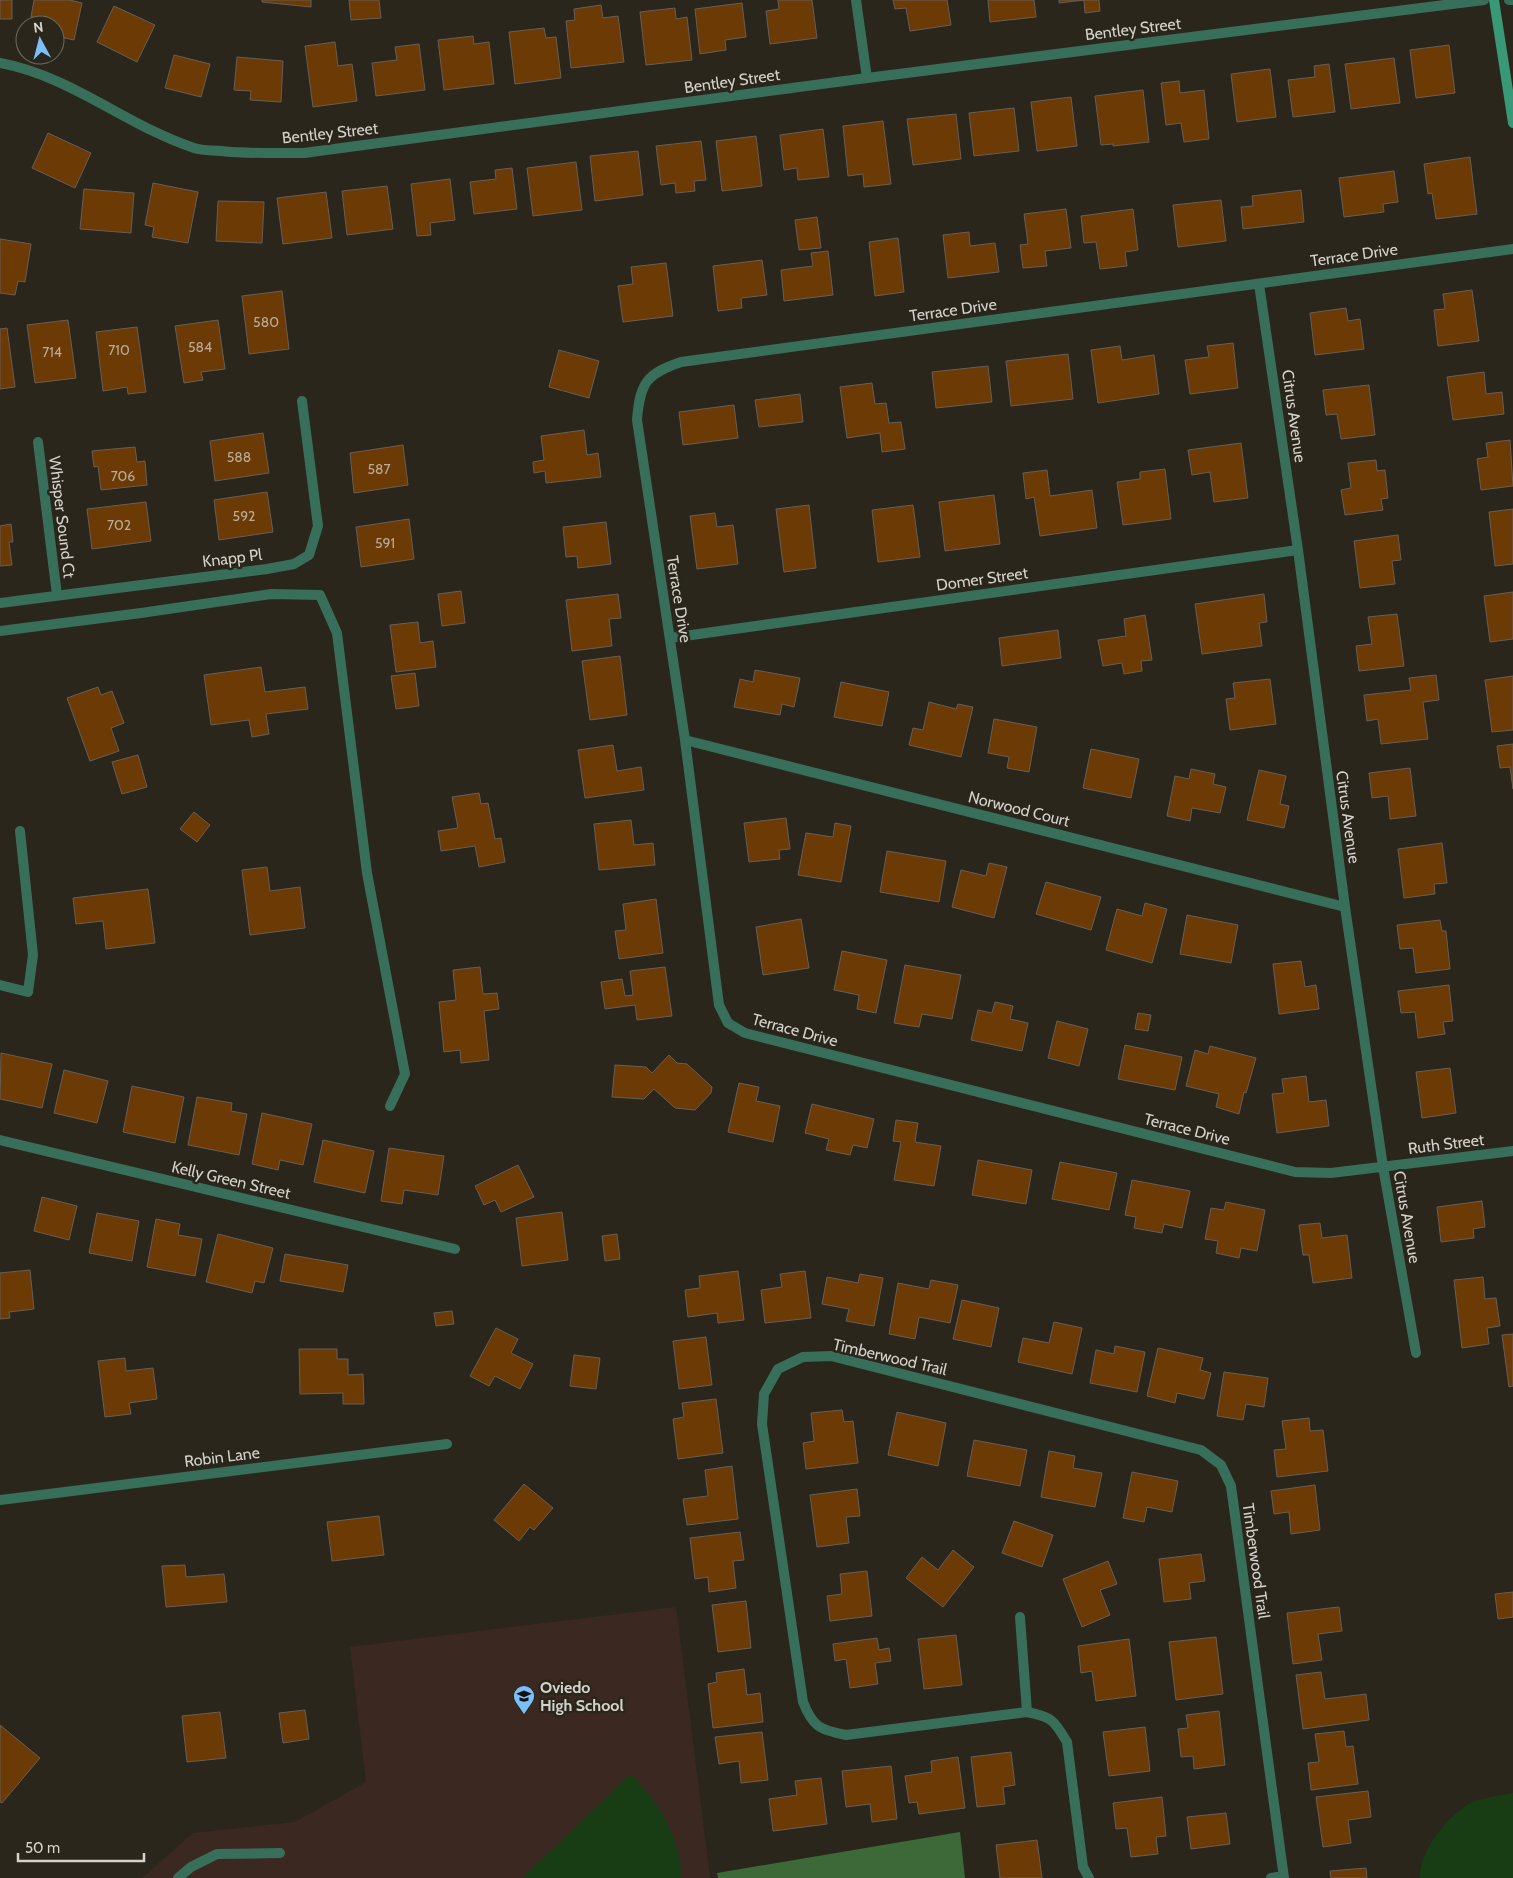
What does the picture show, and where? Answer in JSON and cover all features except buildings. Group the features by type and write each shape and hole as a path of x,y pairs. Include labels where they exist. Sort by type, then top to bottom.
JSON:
{"street":[{"path":"856,0 867,78"},
{"name":"Bentley Street","path":"0,63 18,67 52,80 92,98 164,137 197,149 247,154 304,153 867,78 1484,0"},
{"path":"1494,0 1513,123"},
{"name":"Terrace Drive","path":"1383,1166 1332,1173 1295,1172 745,1033 728,1023 719,1005 685,740 637,420 639,397 647,381 660,370 681,362 1513,249"},
{"name":"Citrus Avenue","path":"1260,284 1298,550 1345,907 1383,1166 1416,1353"},
{"name":"Knapp Pl","path":"0,603 267,569 294,564 309,555 318,526 302,401"},
{"name":"Whisper Sound Ct","path":"38,442 57,596"},
{"name":"Domer Street","path":"670,638 1298,550"},
{"path":"0,631 141,614 271,594 320,595 338,633 367,873 405,1074 390,1106"},
{"name":"Norwood Court","path":"685,740 1345,907"},
{"path":"0,985 28,992 33,955 20,831"},
{"name":"Kelly Green Street","path":"1,1143 455,1249"},
{"name":"Ruth Street","path":"1383,1166 1513,1150"},
{"name":"Timberwood Trail","path":"1089,1878 1084,1867 1067,1742 1056,1724 1046,1716 1027,1712 846,1735 825,1731 809,1718 803,1702 762,1424 764,1394 778,1369 803,1357 831,1356 1201,1450 1221,1465 1230,1486 1284,1877 1271,1878"},
{"name":"Robin Lane","path":"0,1500 447,1444"},
{"path":"1020,1617 1027,1712"},
{"path":"178,1878 191,1867 217,1854 280,1852"}],"shaded area":[{"name":"Oviedo High School","path":"676,1607 710,1878 142,1878 193,1833 295,1822 366,1782 350,1647"}],"green space":[{"path":"631,1774 651,1797 666,1821 677,1848 682,1878 522,1878"},
{"path":"1513,1793 1513,1878 1420,1878 1424,1857 1429,1847 1451,1818 1471,1803"},
{"path":"960,1832 965,1878 718,1878 717,1873"}],"place":[{"name":"Oviedo High School","path":"524,1715"}]}
